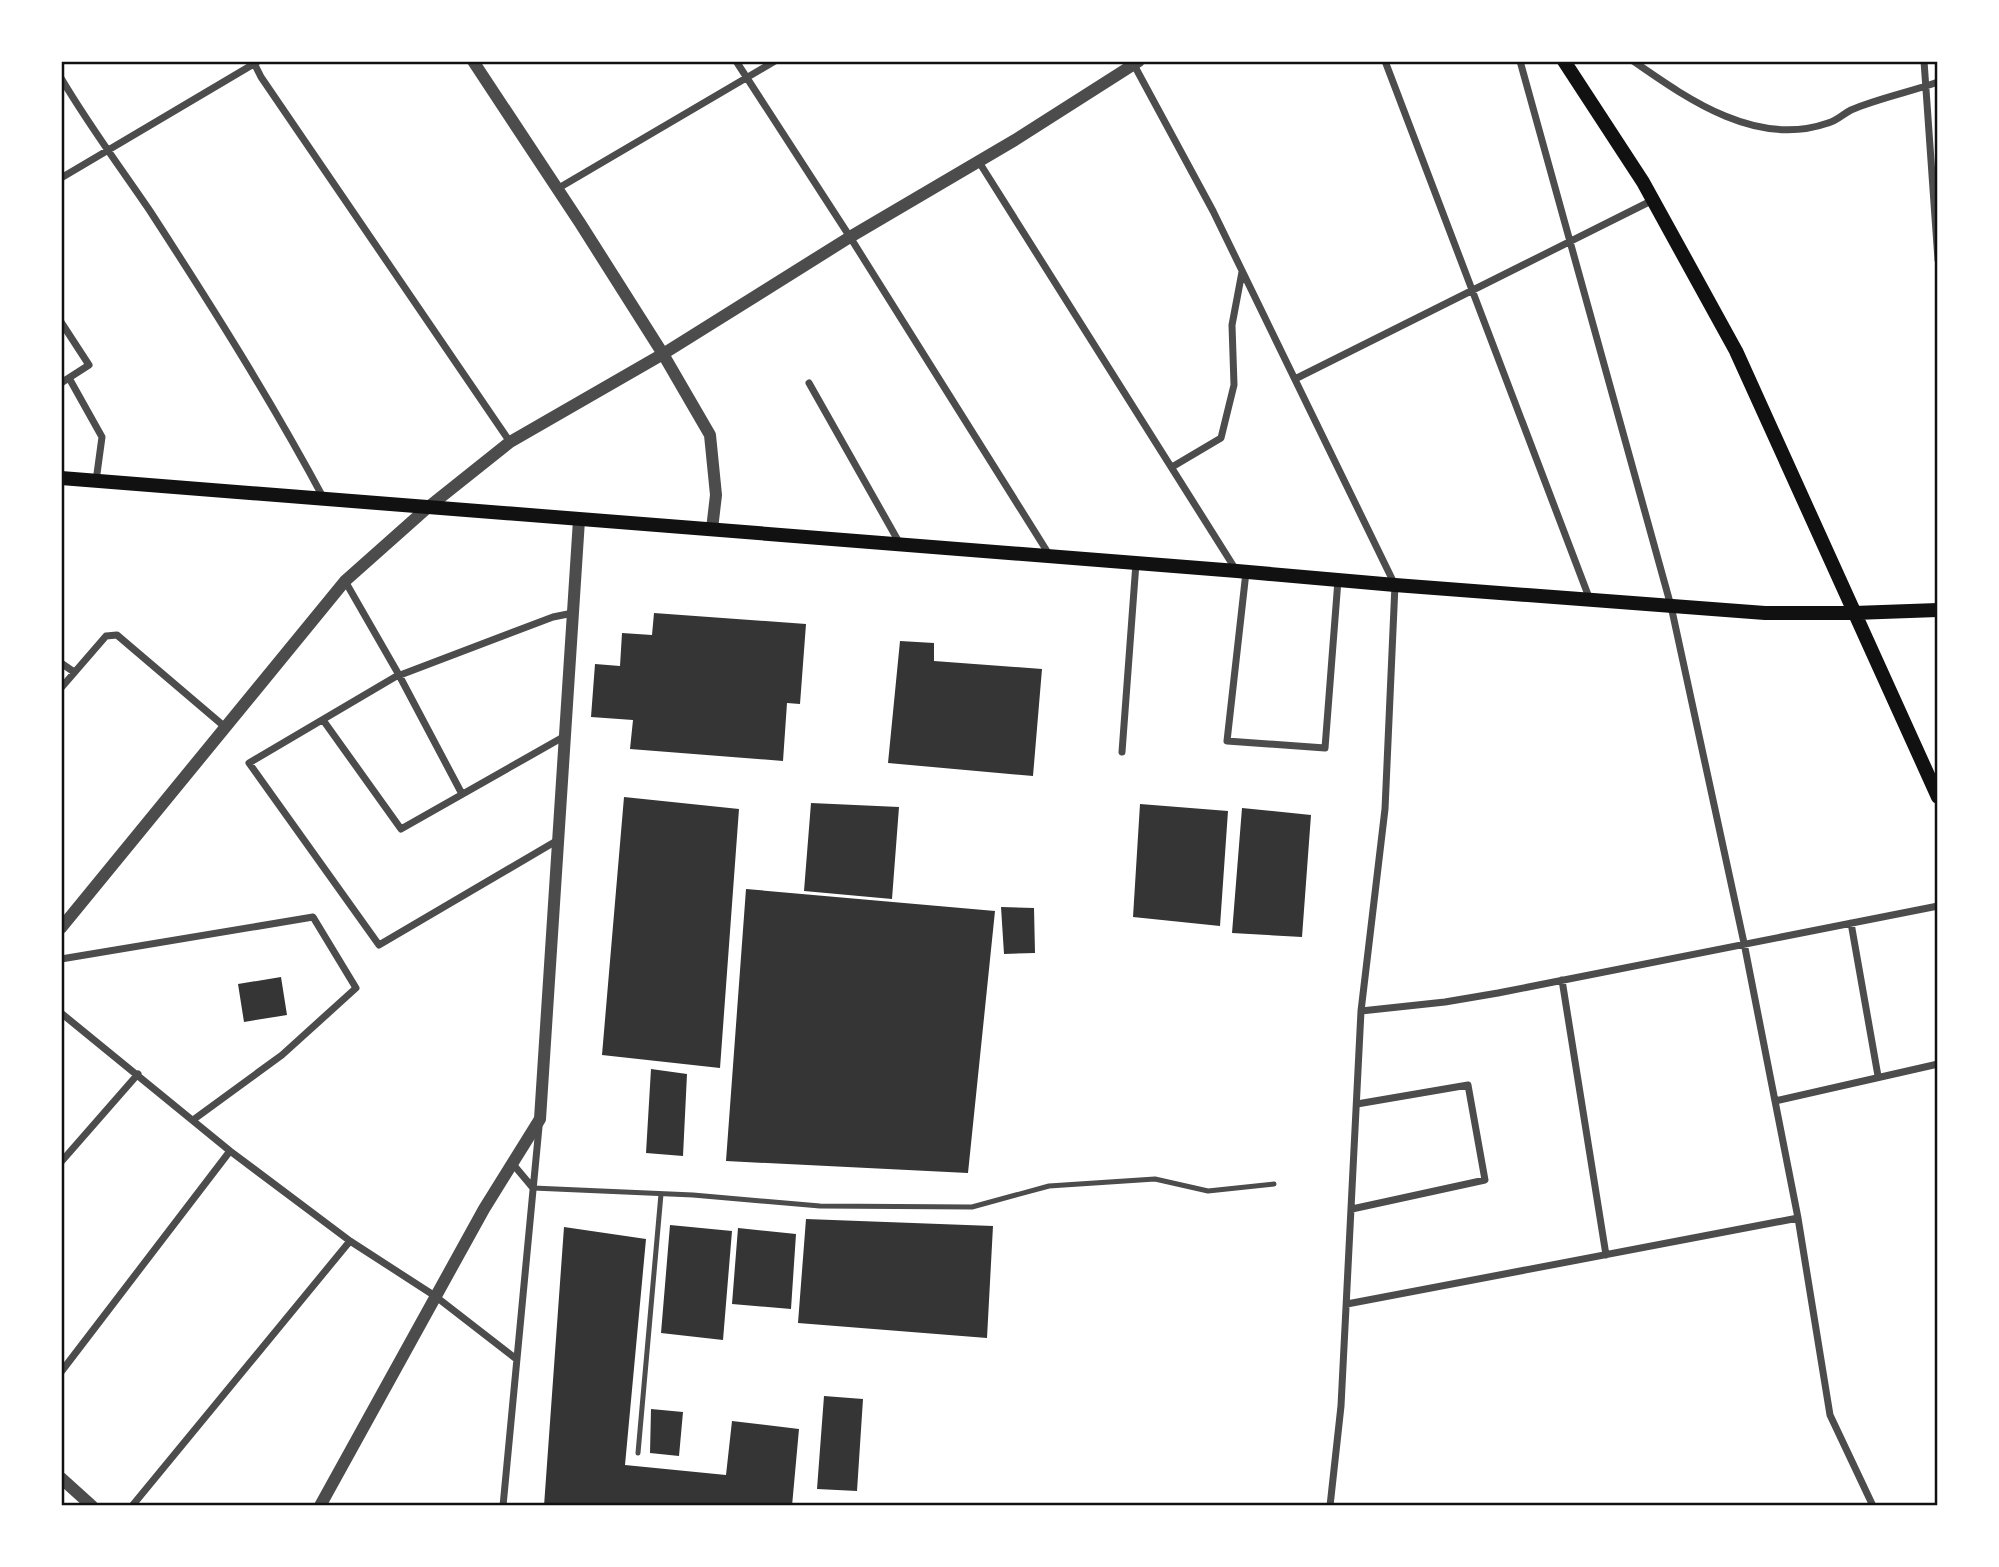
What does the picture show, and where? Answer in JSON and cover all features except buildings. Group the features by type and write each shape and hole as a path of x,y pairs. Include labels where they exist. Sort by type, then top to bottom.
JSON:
{"main road":[{"path":"1564,61 1653,200 1736,351 1938,797"},
{"path":"61,478 1765,613 1938,610"}],"street":[{"path":"473,61 663,354 710,435 716,495 712,529"},
{"path":"736,61 850,237 1050,557"},
{"path":"557,190 775,61"},
{"path":"1385,61 1590,600"},
{"path":"1520,61 1671,606 1744,943 1798,1219 1830,1415 1873,1506"},
{"path":"1633,61 1684,96 1737,121 1764,129 1794,130 1829,123 1852,110 1938,82"},
{"path":"1924,61 1938,260"},
{"path":"61,178 109,152 255,62 510,442"},
{"path":"61,928 345,580 426,509 510,442 663,354 850,237 979,162 1135,62 1213,211 1395,585 1385,809 1362,1011 1342,1406 1330,1506"},
{"path":"61,78 151,213 284,424 324,499"},
{"path":"979,162 1241,571 1227,741 1325,748 1338,580"},
{"path":"1295,379 1653,200"},
{"path":"1172,467 1221,438 1234,385 1232,325 1242,271"},
{"path":"61,322 89,365 61,383"},
{"path":"69,378 102,438 96,481"},
{"path":"809,383 900,545"},
{"path":"503,1506 540,1119 579,520"},
{"path":"1122,752 1136,563"},
{"path":"345,580 462,794"},
{"path":"558,840 379,945 249,763 399,675 554,617 573,613"},
{"path":"61,688 106,636 117,635 225,727"},
{"path":"61,663 74,672"},
{"path":"323,720 401,829 565,736"},
{"path":"1362,1011 1445,1002 1938,906"},
{"path":"61,960 313,917 356,988 282,1055 192,1120"},
{"path":"1851,923 1878,1076"},
{"path":"1562,980 1606,1255"},
{"path":"61,1013 230,1151 350,1241 435,1296 516,1358"},
{"path":"1775,1101 1938,1064"},
{"path":"61,1162 138,1074"},
{"path":"1352,1209 1485,1180 1468,1084 1357,1104"},
{"path":"320,1506 435,1296 540,1119"},
{"path":"61,1372 230,1151"},
{"path":"512,1163 533,1188"},
{"path":"1347,1304 1798,1219"},
{"path":"132,1506 350,1241"},
{"path":"61,1478 93,1506"}],"lane":[{"path":"533,1188 820,1206 972,1207 1049,1186 1155,1179 1208,1191 1274,1184"},
{"path":"638,1453 661,1194"}]}
